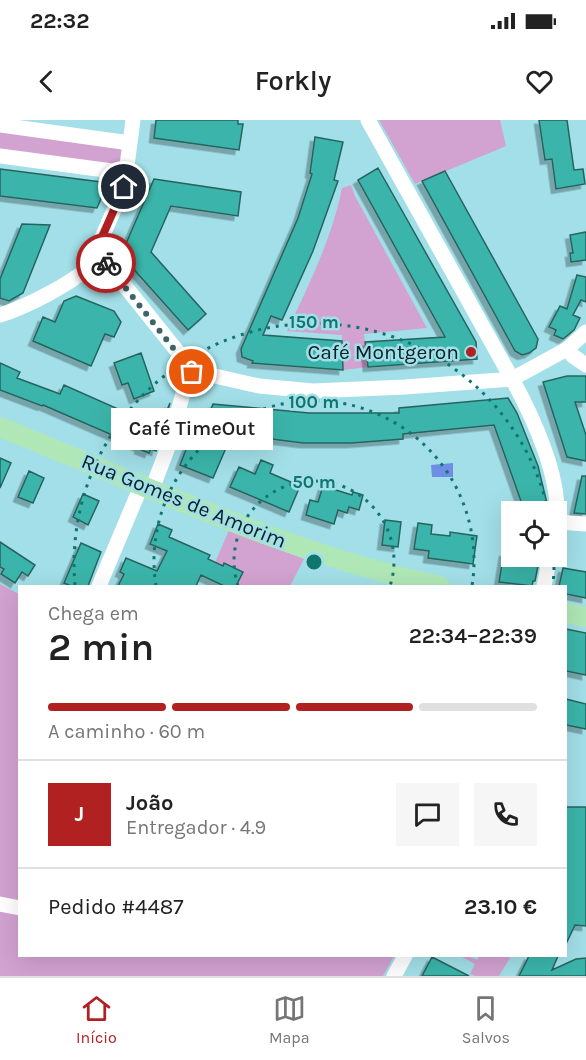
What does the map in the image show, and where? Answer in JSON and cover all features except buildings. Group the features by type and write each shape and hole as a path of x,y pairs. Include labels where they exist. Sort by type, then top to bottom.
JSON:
{"main road":[{"name":"Rua Gomes de Amorim","path":"0,427 296,547 385,574 435,585"},
{"path":"567,613 586,617"}],"street":[{"path":"0,315 46,294 79,276 89,267 126,180 133,120"},
{"path":"368,120 532,416 557,501"},
{"path":"0,125 130,143"},
{"path":"0,156 126,180"},
{"path":"94,255 105,261 192,372 259,386 313,391 384,389 512,379 567,349 586,332"},
{"path":"567,349 573,357 586,365"},
{"path":"99,585 167,450 186,383 192,372"},
{"path":"567,524 586,525"},
{"path":"544,585 548,567"},
{"path":"0,904 18,908"},
{"path":"394,976 404,957"}],"shaded area":[{"path":"379,120 500,120 506,146 415,184"},
{"path":"0,131 120,148 122,150 121,163 118,165 0,151"},
{"path":"351,185 427,328 364,334 368,367 343,370 342,335 287,331 326,243 342,188"},
{"path":"229,530 304,559 291,585 236,585 243,572 214,565"},
{"path":"0,584 18,593 18,957 393,957 383,976 0,976"},
{"path":"462,957 477,960 478,957 510,957 499,976 470,974 475,964"}],"water":[{"path":"453,463 453,477 432,477 431,465"}],"way so far":[{"path":"106,263 192,372"}],"place":[{"name":"Café Montgeron","path":"471,352"},
{"name":"Café TimeOut","path":"192,372"}],"route":[{"path":"106,263 94,255 124,187"}]}
